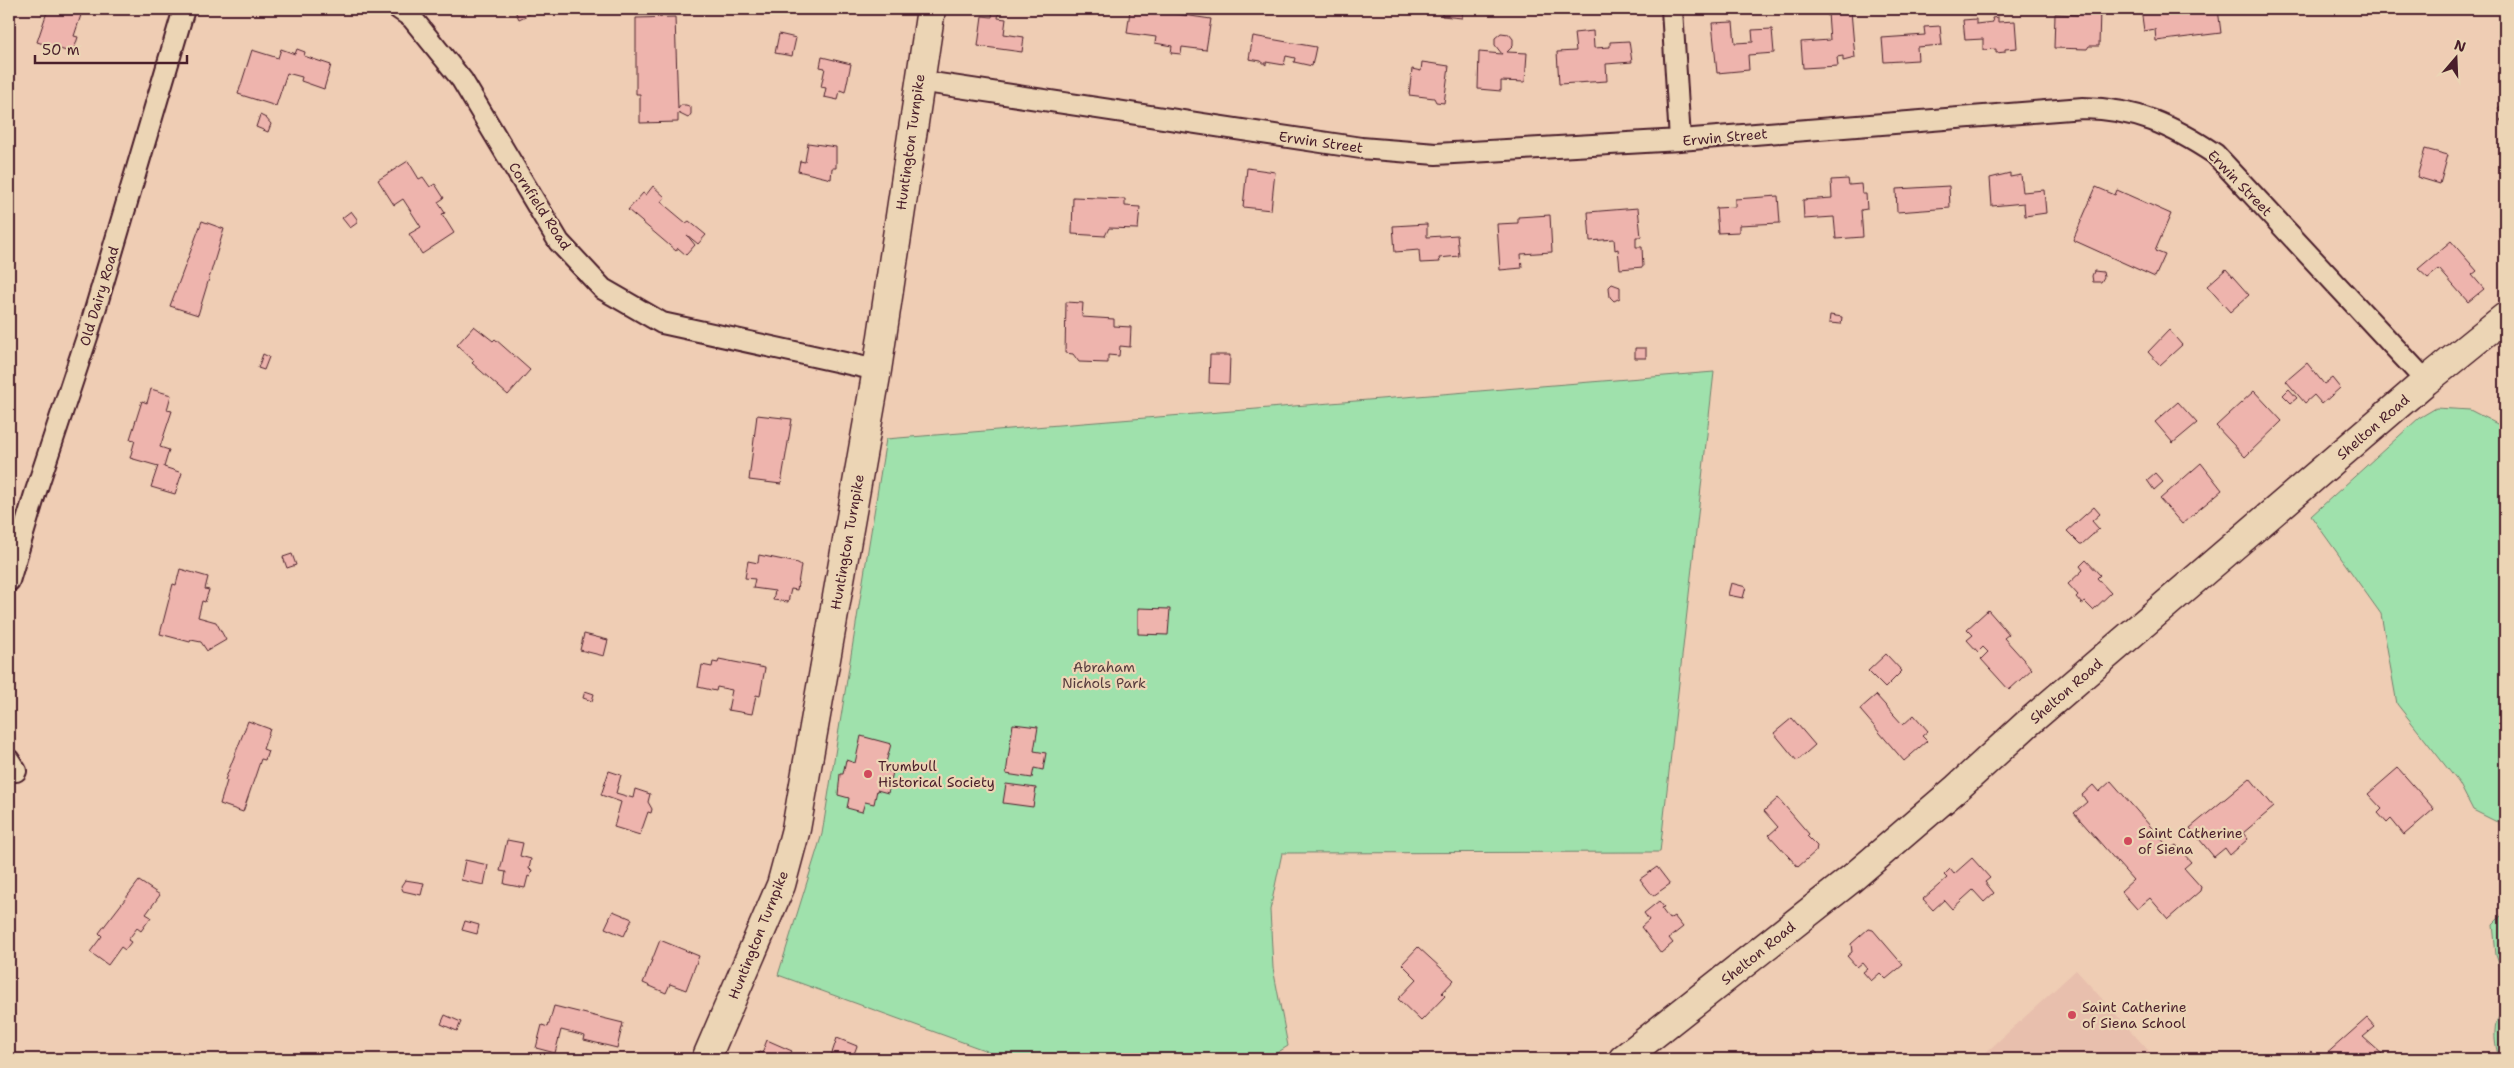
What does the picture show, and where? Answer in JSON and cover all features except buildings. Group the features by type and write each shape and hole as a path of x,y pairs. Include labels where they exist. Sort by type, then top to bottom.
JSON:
{"main road":[{"name":"Huntington Turnpike","path":"706,1059 782,885 796,829 877,370 930,9"},
{"name":"Shelton Road","path":"1623,1059 1919,821 2028,723 2426,381 2505,317"}],"street":[{"name":"Old Dairy Road","path":"9,581 35,494 88,334 184,9"},
{"name":"Cornfield Road","path":"399,9 412,18 462,80 559,242 602,289 662,323 877,370"},
{"path":"1672,9 1680,140"},
{"name":"Erwin Street","path":"919,81 1361,148 1436,154 1680,140 2083,108 2113,109 2142,116 2186,135 2215,154 2426,381"}],"shaded area":[{"name":"Saint Catherine of Siena School","path":"2076,970 2156,1059 1979,1059"}],"green space":[{"name":"Abraham Nichols Park","path":"1714,372 1660,852 1282,853 1270,910 1273,968 1288,1046 1267,1059 997,1059 987,1051 778,975 822,834 886,439"},
{"path":"2436,408 2470,410 2505,428 2505,826 2473,810 2459,783 2397,704 2381,614 2311,516 2419,418"},
{"path":"2505,912 2505,980 2496,955 2493,924"},
{"path":"2505,1010 2505,1059 2499,1059 2495,1040 2495,1027 2500,1015"}],"place":[{"name":"Trumbull Historical Society","path":"868,774"},
{"name":"Saint Catherine of Siena","path":"2128,841"},
{"name":"Saint Catherine of Siena School","path":"2072,1015"}]}
